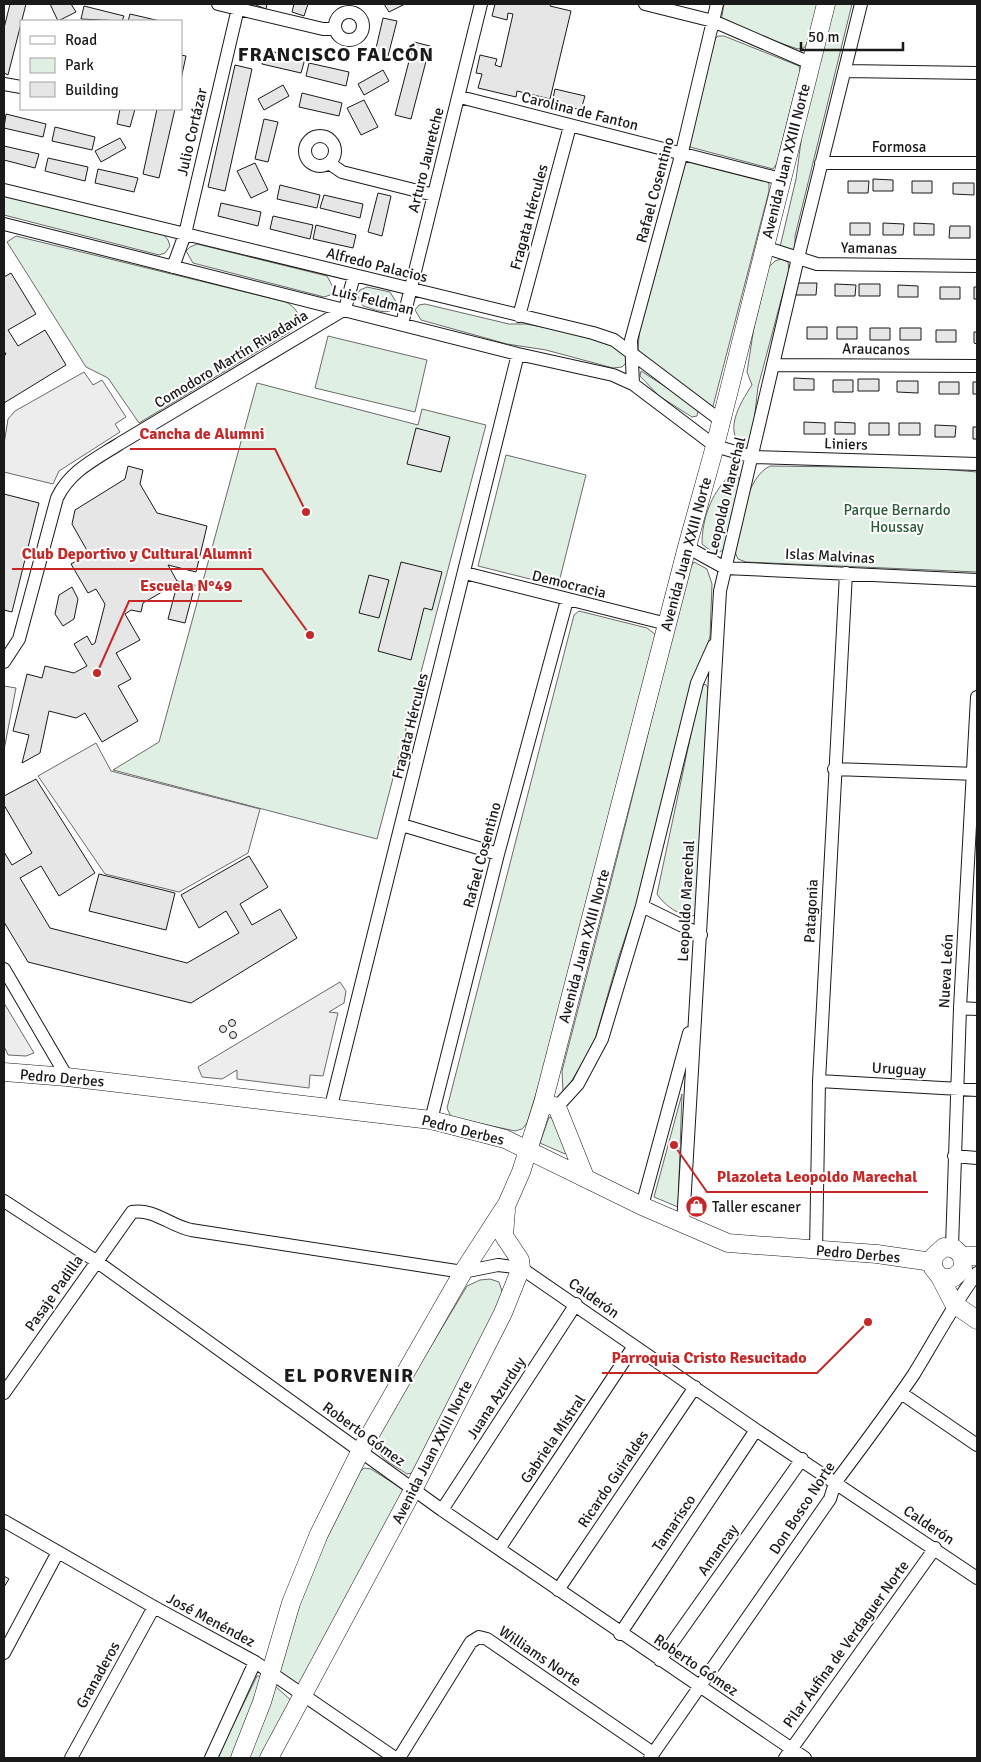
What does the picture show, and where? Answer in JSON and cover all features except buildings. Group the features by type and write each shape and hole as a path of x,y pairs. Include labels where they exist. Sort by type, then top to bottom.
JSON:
{"street":[{"path":"218,4 238,6 323,29 335,29"},
{"name":"Arturo Jauretche","path":"402,324 460,96 481,4"},
{"path":"645,4 713,21 810,63"},
{"name":"Rafael Cosentino","path":"633,384 631,340 682,152 717,4"},
{"name":"Avenida Juan XXIII Norte","path":"240,1758 255,1723 282,1630 303,1572 320,1534 360,1452 463,1272 507,1204 528,1150 550,1105 666,624 716,446 720,420 826,4"},
{"name":"Leopoldo Marechal","path":"682,1224 701,935 720,591 798,258 861,4"},
{"name":"Julio Cortázar","path":"173,267 184,234 238,6"},
{"path":"845,71 977,73"},
{"path":"4,84 20,87"},
{"name":"Carolina de Fanton","path":"460,96 570,126 682,152 781,179"},
{"name":"Fragata Hércules","path":"519,316 570,126"},
{"path":"329,163 342,172 434,194"},
{"name":"Formosa","path":"821,163 977,163"},
{"name":"Alfredo Palacios","path":"4,190 600,335 614,340 720,420"},
{"name":"Luis Feldman","path":"4,224 518,354 613,375 633,384 716,446"},
{"name":"Yamanas","path":"764,247 817,264 977,266"},
{"path":"345,309 354,276"},
{"name":"Comodoro Martín Rivadavia","path":"4,662 19,639 57,498 64,483 86,465 119,444 345,309"},
{"name":"Fragata Hércules","path":"331,1106 518,354"},
{"name":"Araucanos","path":"774,364 977,366"},
{"name":"Liniers","path":"716,446 752,458 977,464"},
{"name":"Islas Malvinas","path":"687,547 725,568 977,580"},
{"name":"Democracia","path":"464,574 666,624"},
{"name":"Patagonia","path":"816,1250 819,1081 834,769 846,574"},
{"name":"Rafael Cosentino","path":"432,1120 498,854 567,600"},
{"name":"Avenida Juan XXIII Norte","path":"550,1105 578,1084 602,1039 642,906 697,683 717,637"},
{"name":"Nueva León","path":"964,1253 954,1156 977,697"},
{"path":"834,769 974,774"},
{"path":"402,825 498,854"},
{"path":"642,906 701,935"},
{"path":"4,969 67,1077"},
{"name":"Leopoldo Marechal","path":"642,1206 696,1007"},
{"path":"960,1008 977,1009"},
{"name":"Pedro Derbes","path":"4,1072 67,1077 331,1106 432,1120 505,1138 642,1206 728,1243 877,1254 936,1269"},
{"name":"Uruguay","path":"819,1081 977,1090"},
{"path":"550,1105 585,1177"},
{"path":"954,1156 977,1158"},
{"name":"Roberto Gómez","path":"4,1201 96,1261 413,1490 620,1634 700,1687 788,1754 805,1758"},
{"name":"Avenida Juan XXIII Norte","path":"269,1758 413,1490 503,1313 521,1268 520,1260 504,1236 503,1228 507,1204"},
{"name":"Calderón","path":"132,1212 147,1211 180,1228 191,1230 463,1272 498,1265 521,1268 576,1304 756,1430 802,1459 977,1578"},
{"name":"Pasaje Padilla","path":"4,1393 132,1212"},
{"path":"936,1269 953,1278 963,1269 964,1253 938,1250 936,1269 954,1304 977,1320"},
{"name":"Don Bosco Norte","path":"652,1756 830,1499 835,1483 901,1393 948,1321 954,1304 977,1273"},
{"name":"Juana Azurduy","path":"442,1510 576,1304"},
{"name":"Gabriela Mistral","path":"499,1549 634,1346"},
{"name":"Ricardo Guiraldes","path":"558,1590 695,1387"},
{"path":"901,1393 977,1445"},
{"name":"Tamarisco","path":"620,1634 756,1430"},
{"name":"Amancay","path":"660,1660 802,1459"},
{"name":"José Menéndez","path":"4,1521 254,1662 395,1758"},
{"name":"Pilar Aufina de Verdaguer Norte","path":"788,1754 934,1548"},
{"path":"4,1653 58,1552"},
{"name":"Granaderos","path":"71,1758 154,1607"},
{"name":"Williams Norte","path":"400,1758 471,1642 479,1637 487,1639 652,1756"},
{"path":"210,1758 254,1662"}],"green space":[{"path":"724,4 818,4 807,43 804,48 798,49 726,25 721,21"},
{"path":"834,4 852,4 795,236 795,251 780,247 796,179 803,126"},
{"path":"718,36 724,36 799,66 800,71 777,163 773,169 690,147 689,141 715,39"},
{"path":"686,160 766,180 769,184 769,191 712,410 642,356 638,349 640,324"},
{"path":"4,195 163,234 170,246 165,253 159,255 4,215"},
{"path":"16,236 286,302 297,312 299,320 290,332 139,423 108,378 86,367 7,242"},
{"path":"197,244 327,276 334,289 330,295 324,297 193,263 186,251"},
{"path":"781,259 788,262 789,270 758,387 751,447 748,449 735,436 735,419 742,401 752,385 747,372 754,327 768,268 775,261"},
{"path":"367,287 390,292 398,305 386,312 363,306 357,295 360,290"},
{"path":"425,304 509,324 526,324 576,333 624,350 627,362 622,367 613,368 546,350 507,344 421,320 415,310 419,305"},
{"path":"328,336 427,360 415,412 315,388"},
{"path":"641,371 694,405 698,411 697,416 692,417 659,396 640,376"},
{"path":"257,383 418,425 422,409 486,425 377,839 113,770 159,742"},
{"path":"506,455 586,475 558,586 478,566"},
{"name":"Parque Bernardo Houssay","path":"770,466 929,468 977,472 977,572 746,562 738,559 735,552 745,504 755,481"},
{"path":"735,476 739,478 740,485 724,549 720,552 711,551 702,544 706,517 712,500 722,484 728,477"},
{"path":"694,562 707,569 712,584 710,636 648,869 618,959 594,1043 571,1082 563,1091 562,1071 641,761 686,574"},
{"path":"579,611 647,628 656,635 548,1055 527,1123 522,1129 515,1131 451,1117 447,1108 574,615"},
{"path":"705,684 709,689 696,913 693,916 688,916 672,909 657,894 701,687"},
{"path":"682,1094 678,1207 654,1197"},
{"path":"549,1117 552,1118 566,1151 565,1154 540,1143"},
{"path":"490,1279 499,1282 502,1291 500,1304 412,1473 407,1474 381,1455 376,1445 376,1438 467,1286 480,1280"},
{"path":"364,1468 371,1469 404,1490 303,1684 298,1684 279,1671 309,1574 360,1472"},
{"path":"257,1676 261,1676 261,1681 235,1758 217,1758"},
{"path":"275,1686 293,1702 265,1758 245,1758"}],"shaded area":[{"path":"84,372 93,385 102,380 126,417 115,424 120,432 59,471 53,484 4,472 4,444 8,419 15,411"},
{"path":"4,686 16,688 4,750"},
{"path":"96,743 111,771 260,809 248,853 179,892 105,874 38,776"},
{"path":"340,982 346,991 344,1003 329,1012 338,1013 323,1076 310,1075 309,1088 237,1079 237,1070 222,1079 202,1077 198,1067"},
{"path":"4,1003 34,1053 26,1056 8,1055 4,1046"}],"place":[{"name":"Cancha de Alumni","path":"306,512"},
{"name":"Club Deportivo y Cultural Alumni","path":"310,635"},
{"name":"Escuela N°49","path":"97,673"},
{"name":"Plazoleta Leopoldo Marechal","path":"674,1145"},
{"name":"Taller escaner","path":"696,1207"},
{"name":"Parroquia Cristo Resucitado","path":"868,1322"}],"district":[{"name":"FRANCISCO FALCÓN","path":"336,54"},
{"name":"EL PORVENIR","path":"349,1375"}]}
